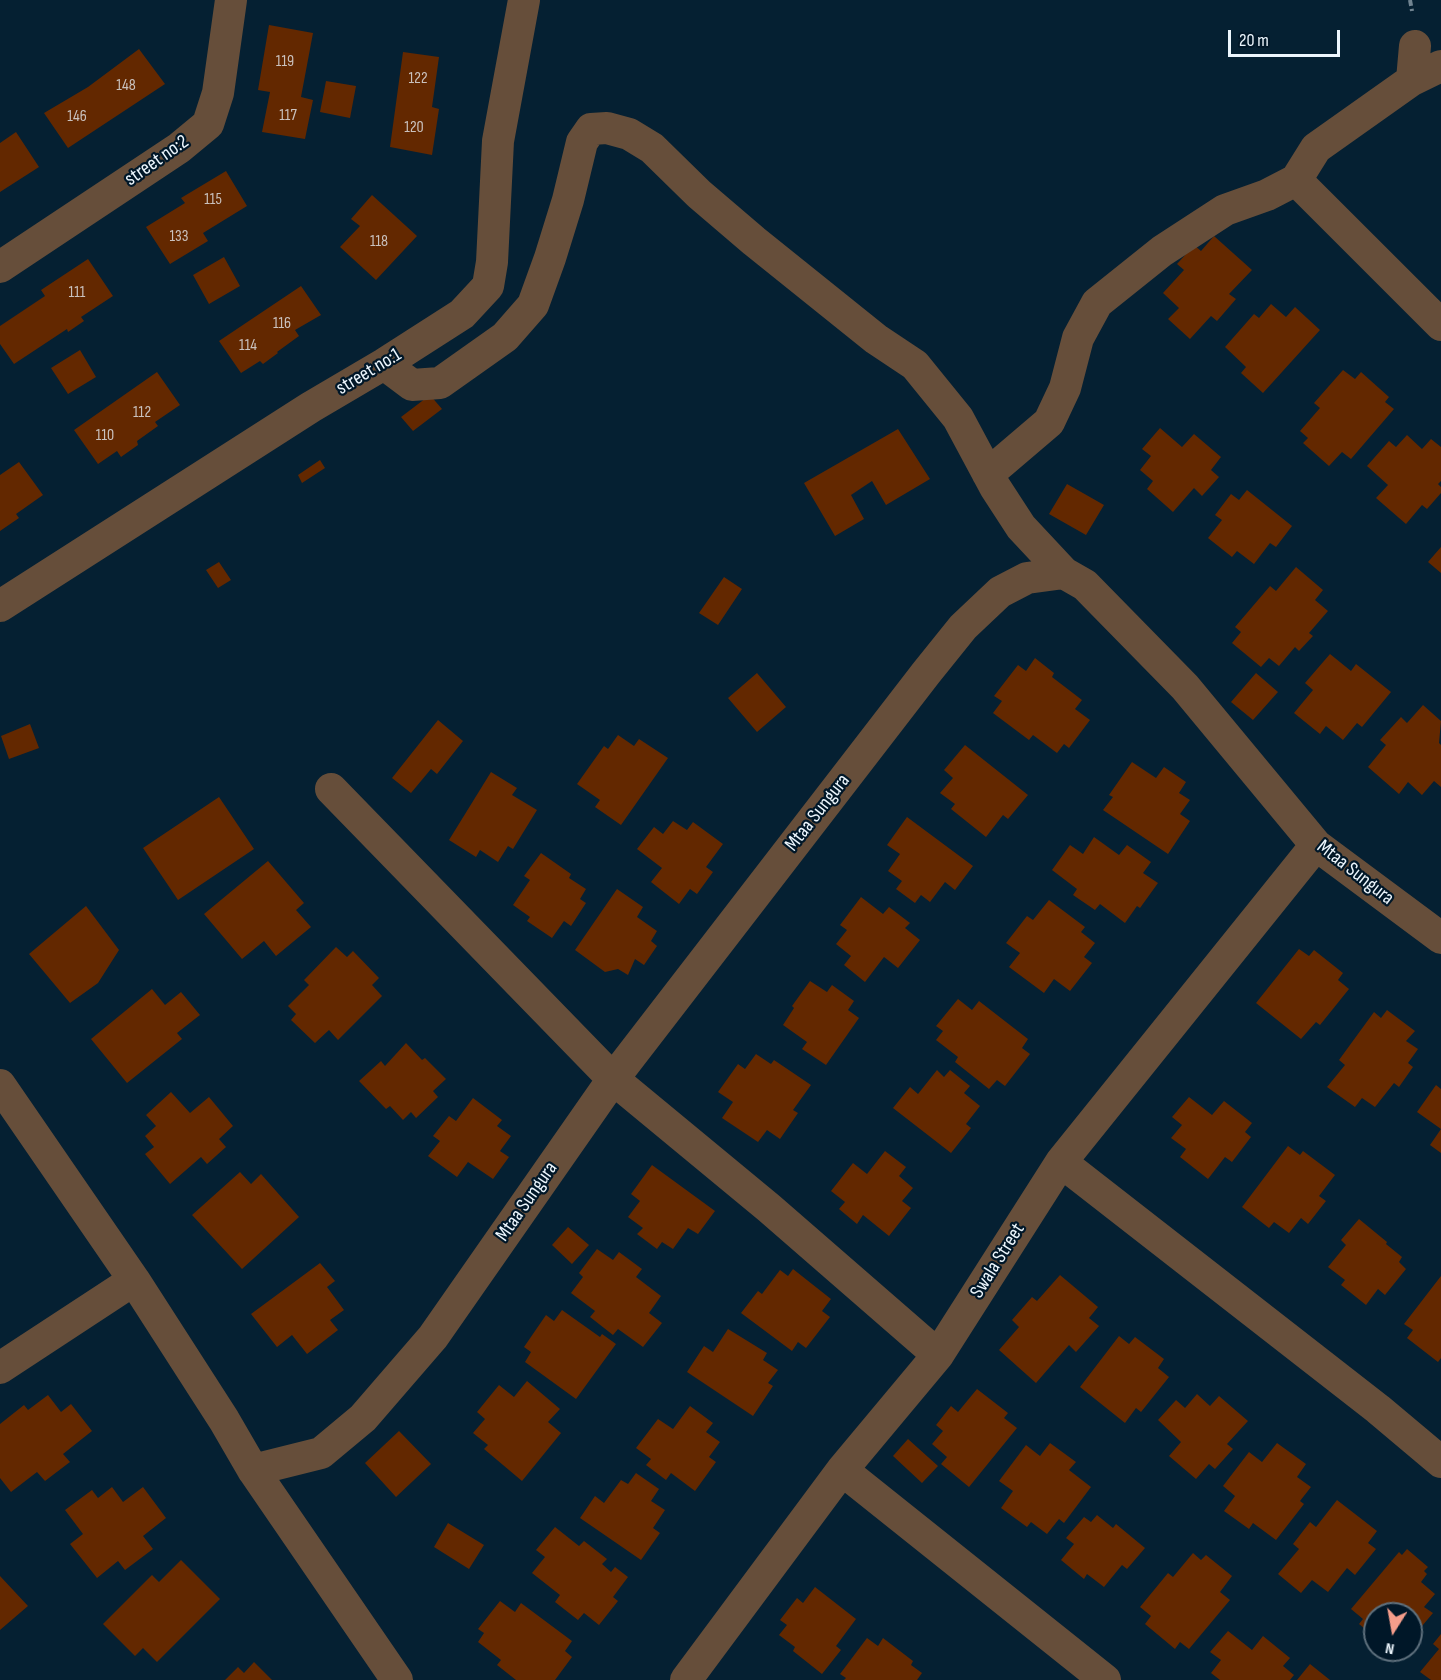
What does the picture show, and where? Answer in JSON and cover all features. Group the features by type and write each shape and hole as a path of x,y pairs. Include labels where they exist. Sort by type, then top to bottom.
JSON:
{"street":[{"name":"street no:2","path":"0,267 179,148 207,124 218,93 231,0"},
{"name":"street no:1","path":"0,606 311,407 462,314 488,286 492,262 498,141 524,0"},
{"path":"1412,80 1415,46"},
{"path":"988,474 1049,422 1065,388 1078,338 1097,303 1162,251 1225,210 1267,195 1296,180 1316,148 1412,80 1441,66"},
{"path":"384,364 412,385 440,383 505,337 533,305 565,210 582,142 591,129 607,128 629,134 652,148 699,194 754,241 876,339 915,366 958,418 988,474 1021,527 1064,573"},
{"path":"1296,180 1441,325"},
{"name":"Mtaa Sungura","path":"253,1470 321,1453 363,1418 433,1336 613,1079 919,682 963,627 1000,592 1027,578 1064,573 1085,585 1185,687 1316,845 1441,938"},
{"path":"331,789 613,1079 769,1208 938,1356"},
{"name":"Swala Street","path":"686,1680 842,1470 938,1356 1061,1162 1316,845"},
{"path":"0,1085 134,1280 224,1420 253,1470 397,1680"},
{"path":"1061,1162 1369,1401 1441,1462"},
{"path":"0,1368 134,1280"},
{"path":"842,1470 1105,1680"}],"building":[{"path":"269,25 313,33 301,97 313,100 305,139 262,132 270,92 258,90"},
{"path":"139,49 165,84 68,148 44,113 88,87"},
{"path":"403,52 439,57 432,107 439,109 432,155 390,147"},
{"path":"326,81 356,86 350,118 320,112"},
{"path":"16,132 39,167 0,192 0,143"},
{"path":"226,171 247,206 203,233 208,241 170,264 146,227 185,203 181,198"},
{"path":"372,195 417,236 376,280 340,247 360,226 351,219"},
{"path":"1214,236 1252,270 1229,294 1236,299 1217,321 1211,316 1190,339 1168,319 1179,308 1163,293 1184,270 1177,264 1194,245 1201,251"},
{"path":"224,257 240,286 209,304 193,275"},
{"path":"88,259 113,296 81,317 84,321 68,332 67,329 14,364 0,344 0,326 45,296 41,290"},
{"path":"301,286 321,315 295,330 299,336 263,364 260,361 241,373 219,341"},
{"path":"1271,304 1286,317 1295,307 1320,330 1263,393 1241,373 1246,367 1225,347 1254,314 1259,318"},
{"path":"80,350 96,377 68,394 51,368"},
{"path":"1343,370 1355,379 1361,372 1389,397 1385,402 1394,409 1351,459 1342,452 1329,466 1303,443 1308,438 1300,431 1320,408 1314,403"},
{"path":"157,372 180,405 155,422 158,426 137,441 138,445 121,457 117,451 98,464 74,430"},
{"path":"430,395 442,409 413,431 401,417"},
{"path":"1160,428 1182,447 1194,434 1221,457 1211,470 1219,477 1202,496 1194,488 1173,512 1147,489 1153,481 1140,470 1151,456 1142,449"},
{"path":"898,429 930,479 886,505 872,481 851,495 864,519 835,536 804,483"},
{"path":"1407,435 1422,449 1431,439 1441,447 1441,481 1438,484 1441,487 1441,493 1427,509 1422,505 1406,524 1376,498 1388,485 1367,466 1389,441 1396,447"},
{"path":"320,460 325,468 302,483 298,475"},
{"path":"19,462 43,495 16,514 19,518 0,531 0,475"},
{"path":"1067,484 1104,505 1086,535 1049,514"},
{"path":"1247,490 1292,526 1276,547 1270,543 1254,564 1237,551 1232,557 1208,538 1222,520 1215,515 1231,494 1239,500"},
{"path":"1441,547 1441,573 1428,562"},
{"path":"219,562 231,580 218,588 206,570"},
{"path":"1296,567 1323,590 1315,600 1328,611 1309,633 1313,636 1299,651 1295,647 1279,666 1269,658 1261,667 1232,643 1241,632 1235,627 1270,586 1276,591"},
{"path":"724,577 742,589 718,625 699,613"},
{"path":"1330,654 1351,671 1356,664 1391,692 1362,727 1357,723 1343,740 1326,726 1320,734 1294,713 1313,690 1305,683"},
{"path":"1035,658 1054,673 1052,677 1082,700 1075,709 1090,720 1069,748 1064,744 1057,753 1033,735 1029,740 993,713 1002,701 994,696 1018,665 1026,671"},
{"path":"757,673 786,707 757,732 728,698"},
{"path":"1256,673 1278,692 1253,720 1231,702"},
{"path":"1423,705 1441,721 1439,743 1441,745 1441,787 1434,781 1422,795 1408,782 1399,794 1368,767 1386,745 1380,740 1401,717 1407,723"},
{"path":"438,720 463,741 437,774 431,769 411,793 392,778"},
{"path":"30,724 39,748 9,759 1,736"},
{"path":"618,735 634,746 639,739 668,758 621,825 595,807 600,800 577,784 604,746 608,749"},
{"path":"965,745 1028,795 1008,819 1003,815 986,837 951,809 955,804 940,793 953,778 944,770"},
{"path":"1132,762 1156,778 1164,767 1186,782 1179,793 1190,800 1180,814 1190,821 1168,854 1103,810 1113,797 1109,795"},
{"path":"491,772 517,788 512,795 537,810 513,849 508,846 498,862 480,850 476,857 449,840"},
{"path":"219,797 254,849 178,900 143,848"},
{"path":"907,817 973,866 955,890 945,882 930,902 921,895 915,903 896,889 902,881 888,871 900,854 887,845"},
{"path":"673,821 687,830 693,822 723,844 706,867 713,872 697,894 690,889 679,904 651,882 662,868 637,849 654,827 663,834"},
{"path":"1094,837 1119,855 1127,845 1151,862 1143,873 1158,883 1140,908 1137,906 1125,923 1100,904 1095,910 1073,895 1077,889 1052,870 1070,845 1083,854"},
{"path":"541,853 571,874 569,878 586,889 580,899 586,903 571,926 564,921 552,938 527,921 530,917 513,905 530,880 524,876"},
{"path":"268,861 304,903 296,910 311,927 276,956 264,941 242,959 204,914"},
{"path":"617,889 643,907 637,917 657,931 651,941 657,946 644,965 635,959 628,975 618,969 605,972 575,950"},
{"path":"861,897 883,914 889,907 910,923 905,928 920,940 898,968 884,957 865,982 844,965 851,956 836,944 847,930 840,925"},
{"path":"1049,900 1085,927 1081,932 1095,943 1084,957 1092,963 1070,991 1054,979 1044,993 1009,967 1020,953 1006,943 1027,916 1033,920"},
{"path":"86,906 119,950 98,983 70,1003 29,954"},
{"path":"336,947 347,957 353,951 379,978 372,985 382,996 338,1040 329,1030 315,1043 291,1020 296,1014 288,1006 309,985 304,980"},
{"path":"1299,949 1309,956 1314,950 1343,973 1338,980 1349,989 1320,1025 1316,1022 1301,1039 1256,1003"},
{"path":"810,981 827,992 832,985 854,1001 848,1010 859,1018 826,1065 802,1049 807,1042 783,1025 794,1008 792,1006"},
{"path":"152,989 165,1005 181,992 200,1015 177,1033 182,1039 127,1083 91,1039"},
{"path":"958,999 972,1010 979,1001 1028,1039 1022,1048 1030,1054 1005,1086 997,1080 989,1089 955,1062 958,1057 936,1040 943,1031 936,1026"},
{"path":"1387,1010 1415,1031 1406,1041 1418,1049 1408,1063 1413,1067 1399,1087 1394,1083 1375,1107 1362,1098 1355,1107 1327,1087 1345,1065 1339,1060 1374,1012 1381,1018"},
{"path":"406,1043 422,1060 425,1058 446,1079 433,1091 438,1097 416,1118 411,1112 403,1120 390,1106 386,1109 359,1081 381,1061 385,1066"},
{"path":"756,1054 771,1064 774,1060 811,1085 793,1110 798,1113 780,1139 767,1130 758,1142 722,1118 733,1102 718,1092 738,1064 745,1069"},
{"path":"937,1070 944,1077 950,1070 970,1086 964,1093 980,1106 966,1124 971,1128 951,1153 893,1108 910,1087 918,1094"},
{"path":"1436,1085 1441,1089 1441,1129 1417,1112"},
{"path":"171,1092 190,1113 209,1097 233,1126 219,1139 226,1147 207,1164 201,1157 170,1184 145,1154 154,1147 145,1136 156,1126 146,1115"},
{"path":"1189,1097 1212,1115 1224,1101 1252,1123 1245,1132 1251,1137 1232,1162 1225,1157 1208,1179 1180,1157 1186,1149 1171,1138 1182,1125 1172,1117"},
{"path":"473,1098 502,1120 497,1126 511,1136 500,1151 509,1157 493,1179 468,1162 457,1177 428,1156 440,1141 433,1136 449,1116 456,1121"},
{"path":"1441,1129 1441,1153 1430,1145"},
{"path":"1288,1146 1300,1155 1303,1151 1335,1175 1319,1196 1326,1201 1308,1224 1301,1218 1289,1233 1274,1222 1269,1228 1242,1207"},
{"path":"885,1151 906,1167 899,1176 913,1188 902,1201 911,1208 889,1236 863,1215 857,1224 839,1209 845,1202 831,1191 853,1163 867,1174"},
{"path":"652,1165 715,1211 698,1234 688,1228 673,1249 662,1242 657,1249 637,1234 643,1228 628,1217 640,1201 631,1194"},
{"path":"240,1172 251,1184 261,1174 299,1217 242,1269 192,1215"},
{"path":"1359,1219 1402,1257 1399,1262 1406,1269 1385,1295 1378,1289 1366,1305 1341,1285 1345,1280 1328,1267 1346,1245 1341,1240"},
{"path":"568,1227 589,1245 572,1264 552,1245"},
{"path":"597,1249 613,1260 619,1252 642,1269 636,1277 661,1296 649,1313 662,1323 643,1347 618,1329 613,1335 590,1317 595,1311 571,1293 583,1277 579,1273"},
{"path":"320,1263 335,1281 327,1287 344,1310 330,1320 338,1330 307,1354 292,1335 277,1347 251,1314"},
{"path":"793,1269 831,1299 822,1311 830,1317 806,1348 798,1342 792,1351 741,1313 758,1291 762,1294 780,1270 788,1276"},
{"path":"1060,1275 1098,1307 1089,1318 1099,1326 1076,1352 1069,1345 1036,1383 999,1350 1019,1327 1012,1320 1032,1297 1037,1301"},
{"path":"1441,1276 1441,1358 1438,1362 1407,1338 1413,1330 1404,1324"},
{"path":"562,1310 600,1337 602,1334 616,1344 576,1399 525,1362 531,1352 524,1347 546,1315 554,1321"},
{"path":"728,1329 767,1353 763,1360 778,1370 768,1383 773,1386 753,1416 687,1372 704,1346 713,1352"},
{"path":"1119,1336 1129,1344 1135,1337 1164,1359 1158,1368 1169,1377 1141,1412 1136,1408 1125,1423 1080,1387"},
{"path":"527,1381 560,1409 548,1422 561,1433 522,1481 484,1449 488,1445 473,1433 485,1419 477,1412 499,1385 514,1397"},
{"path":"977,1389 1008,1413 1004,1418 1017,1428 969,1487 941,1464 947,1457 932,1444 943,1431 936,1425 951,1406 958,1412"},
{"path":"1197,1394 1210,1406 1219,1396 1248,1421 1227,1444 1233,1449 1215,1469 1209,1464 1196,1479 1169,1456 1181,1442 1158,1420 1176,1400 1185,1408"},
{"path":"48,1395 61,1412 71,1404 92,1431 63,1454 70,1462 45,1481 37,1472 11,1492 0,1478 0,1424 24,1405 28,1410"},
{"path":"690,1406 713,1423 706,1432 720,1442 709,1457 716,1462 695,1491 671,1473 666,1480 646,1465 651,1459 636,1448 658,1419 673,1429"},
{"path":"399,1431 431,1464 396,1497 365,1463"},
{"path":"908,1439 938,1466 922,1483 893,1456"},
{"path":"1050,1443 1076,1462 1069,1470 1091,1487 1064,1523 1059,1519 1047,1534 1031,1522 1027,1527 1001,1508 1013,1491 999,1481 1026,1445 1040,1456"},
{"path":"1277,1443 1306,1464 1297,1477 1311,1487 1300,1501 1304,1504 1276,1540 1253,1523 1249,1529 1224,1511 1235,1496 1223,1486 1249,1452 1262,1462"},
{"path":"636,1473 659,1489 651,1501 665,1510 653,1528 660,1533 641,1560 580,1518 595,1496 604,1503 621,1480 628,1484"},
{"path":"112,1487 123,1502 143,1487 166,1518 143,1536 153,1549 125,1570 118,1561 97,1578 70,1544 83,1534 65,1510 92,1490 98,1498"},
{"path":"1337,1500 1377,1531 1368,1543 1376,1549 1355,1575 1347,1568 1328,1592 1312,1580 1301,1593 1278,1574 1299,1549 1293,1544 1310,1522 1316,1527"},
{"path":"1097,1515 1113,1528 1116,1524 1145,1548 1127,1569 1122,1565 1104,1587 1087,1574 1084,1579 1061,1560 1074,1544 1066,1538 1084,1517 1091,1522"},
{"path":"448,1523 484,1545 469,1569 434,1547"},
{"path":"555,1527 579,1546 584,1541 607,1559 602,1564 611,1572 615,1567 628,1577 613,1597 618,1601 599,1625 584,1613 578,1620 555,1602 560,1595 532,1573 545,1557 536,1550"},
{"path":"1407,1549 1428,1567 1424,1571 1427,1574 1421,1582 1435,1594 1424,1607 1433,1613 1423,1625 1423,1602 1363,1602 1363,1619 1351,1609 1399,1552 1402,1555"},
{"path":"1193,1553 1201,1560 1206,1555 1232,1576 1220,1592 1230,1600 1189,1649 1180,1642 1175,1649 1145,1624 1151,1616 1140,1607 1168,1573 1173,1577"},
{"path":"181,1560 220,1599 157,1662 143,1648 135,1656 103,1624 152,1575 159,1582"},
{"path":"0,1576 28,1606 0,1630"},
{"path":"815,1587 856,1619 836,1646 841,1650 822,1674 793,1651 795,1647 779,1635 787,1625 780,1620 797,1598 803,1603"},
{"path":"500,1601 515,1612 521,1603 572,1641 565,1651 572,1657 555,1680 516,1680 497,1665 501,1660 478,1642 484,1633 478,1629"},
{"path":"1228,1631 1252,1650 1263,1636 1290,1658 1283,1666 1294,1675 1290,1680 1220,1680 1211,1673 1221,1660 1210,1652"},
{"path":"1441,1634 1441,1680 1431,1680 1420,1672 1439,1649 1433,1644"},
{"path":"867,1638 878,1646 883,1638 913,1661 911,1665 922,1673 917,1680 844,1680 846,1678 840,1674"},
{"path":"254,1662 272,1680 225,1680 238,1667 244,1673"},
{"path":"1310,1664 1330,1680 1297,1680"}]}
